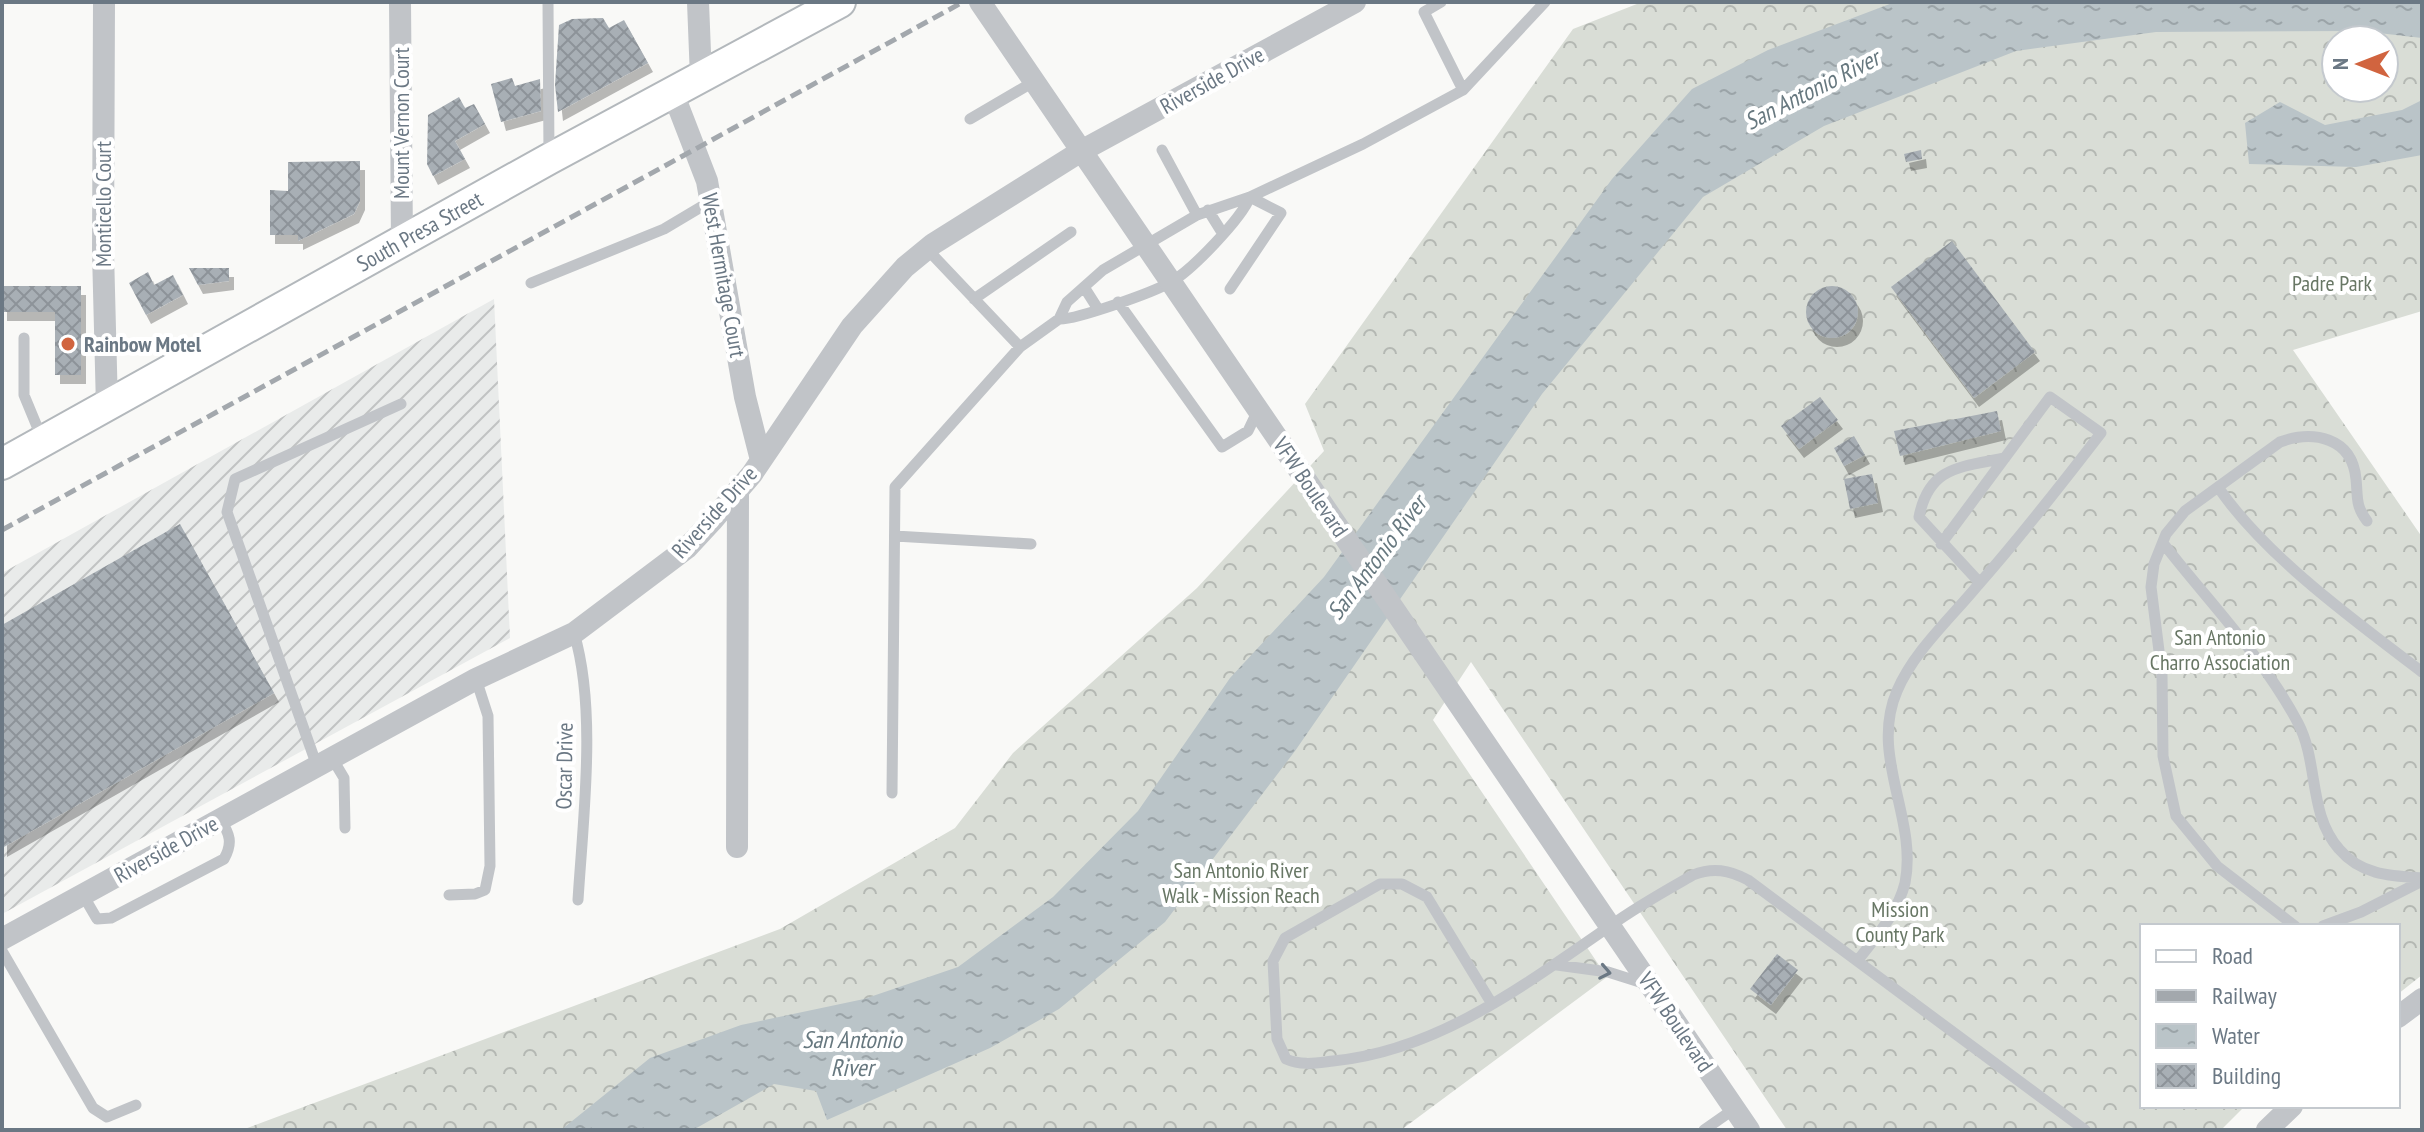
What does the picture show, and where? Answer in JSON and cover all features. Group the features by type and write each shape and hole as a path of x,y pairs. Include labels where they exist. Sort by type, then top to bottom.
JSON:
{"main road":[{"name":"South Presa Street","path":"2,464 549,159 840,2"}],"street":[{"name":"Monticello Court","path":"104,2 103,281 107,407"},
{"name":"Mount Vernon Court","path":"400,2 402,243"},
{"path":"698,2 701,78"},
{"name":"VFW Boulevard","path":"980,2 1749,1130"},
{"name":"Riverside Drive","path":"2,939 476,679 574,633 687,548 738,492 852,326 905,267 927,249 1083,150 1355,2"},
{"name":"West Hermitage Court","path":"673,93 697,149 711,201 745,397 761,460"},
{"path":"737,847 738,492"},
{"path":"2400,1016 2422,999"},
{"path":"2267,1130 2290,1108"}],"lane":[{"path":"548,2 549,159"},
{"path":"1441,2 1424,12 1463,90"},
{"path":"892,793 895,487 1020,347 1059,319 1067,302 1103,270 1203,213 1250,197 1363,144 1463,90 1545,2"},
{"path":"970,119 1035,81"},
{"path":"1162,150 1203,213 1223,234"},
{"path":"1059,319 1077,318 1172,282 1242,216 1250,197"},
{"path":"1230,289 1281,213 1250,197"},
{"path":"531,283 664,229 711,201"},
{"path":"974,299 1071,232"},
{"path":"927,249 1020,347"},
{"path":"1084,287 1098,309"},
{"path":"1118,302 1222,447 1248,431 1258,410"},
{"path":"24,338 24,395 43,442"},
{"path":"1858,960 1887,924 1904,885 1908,853 1886,741 1896,692 1917,658 2101,433 2050,397 1941,544"},
{"path":"345,828 344,778 324,762 227,512 235,479 401,404"},
{"path":"2292,924 2217,866 2176,816 2163,756 2162,675 2151,587 2163,543 2185,511 2280,442 2315,434 2334,441 2346,452 2357,480 2356,501 2367,521"},
{"path":"1980,583 1919,517 1923,496 1937,478 1957,468 2005,458"},
{"path":"2218,487 2245,524 2279,555 2422,672"},
{"path":"895,536 1031,544"},
{"path":"2163,543 2281,694 2300,726 2311,755 2317,803 2328,835 2356,865 2372,872 2422,880"},
{"name":"Oscar Drive","path":"574,633 583,663 584,706 578,900"},
{"path":"449,895 475,894 485,890 490,866 488,716 476,679"},
{"path":"83,895 97,919 111,918 224,859 231,846 229,832 220,819"},
{"path":"1492,1004 1427,897 1402,884 1380,884 1285,938 1273,961 1277,1039 1286,1059 1300,1065 1354,1059 1424,1038 1492,1004 1693,875 1715,869 1748,880 2085,1130"},
{"path":"2328,924 2361,912 2422,880"},
{"path":"2,951 93,1108 107,1117 136,1105"},
{"path":"1557,965 1608,972 1652,985"},
{"path":"1704,1130 1734,1109"}],"shaded area":[{"path":"494,299 510,638 2,914 2,573"}],"green space":[{"path":"1642,2 2422,2 2422,311 2293,350 2422,537 2422,975 2400,992 2400,924 2140,924 2140,1108 2243,1108 2221,1130 1787,1130 1471,662 1433,720 1607,977 1401,1130 242,1130 780,929 955,828 1013,753 1197,588 1324,451 1305,404 1573,29"}],"water":[{"name":"San Antonio River","path":"1895,2 2422,2 2422,38 2400,35 2400,24 2320,24 2320,31 2156,32 2016,51 1824,126 1703,197 1542,394 1295,751 1165,922 1059,1009 990,1048 827,1120 816,1091 774,1084 693,1130 561,1130 650,1058 741,1025 864,999 958,967 1053,897 1138,811 1230,678 1324,577 1612,179 1692,89 1768,50"},
{"path":"2422,100 2422,155 2356,167 2249,164 2245,123 2280,102 2325,125 2402,110"}],"building":[{"path":"603,18 609,28 624,20 648,63 558,112 555,85 559,25 572,19"},
{"path":"512,78 515,86 540,79 541,111 501,122 491,84"},
{"path":"459,97 465,108 474,104 485,124 455,141 465,159 433,176 427,164 428,115"},
{"path":"1921,150 1922,159 1906,162 1904,154"},
{"path":"360,161 360,201 354,214 298,241 298,235 270,235 270,190 288,191 288,162"},
{"path":"1952,241 2035,352 1974,398 1891,287"},
{"path":"189,268 229,268 229,281 198,285"},
{"path":"148,272 154,285 173,275 183,295 146,315 129,283"},
{"name":"Rainbow Motel","path":"2,286 81,286 81,375 55,375 55,312 2,312"},
{"path":"1832,286 1850,294 1858,312 1850,330 1832,338 1814,330 1806,312 1814,294"},
{"path":"1820,397 1838,420 1799,449 1781,426"},
{"path":"1997,411 2001,431 1900,456 1894,431"},
{"path":"1854,436 1865,455 1844,466 1834,448"},
{"path":"1872,474 1878,503 1850,509 1844,479"},
{"path":"180,524 274,693 2,848 2,625"},
{"path":"1777,954 1798,970 1771,1005 1750,989"}],"railway":[{"path":"2,530 963,2"}],"place":[{"name":"Rainbow Motel","path":"68,344"}],"park label":[{"name":"Padre Park","path":"2332,283"},
{"name":"San Antonio Charro Association","path":"2220,650"},
{"name":"San Antonio River Walk - Mission Reach","path":"1241,882"},
{"name":"Mission County Park","path":"1900,922"}]}
